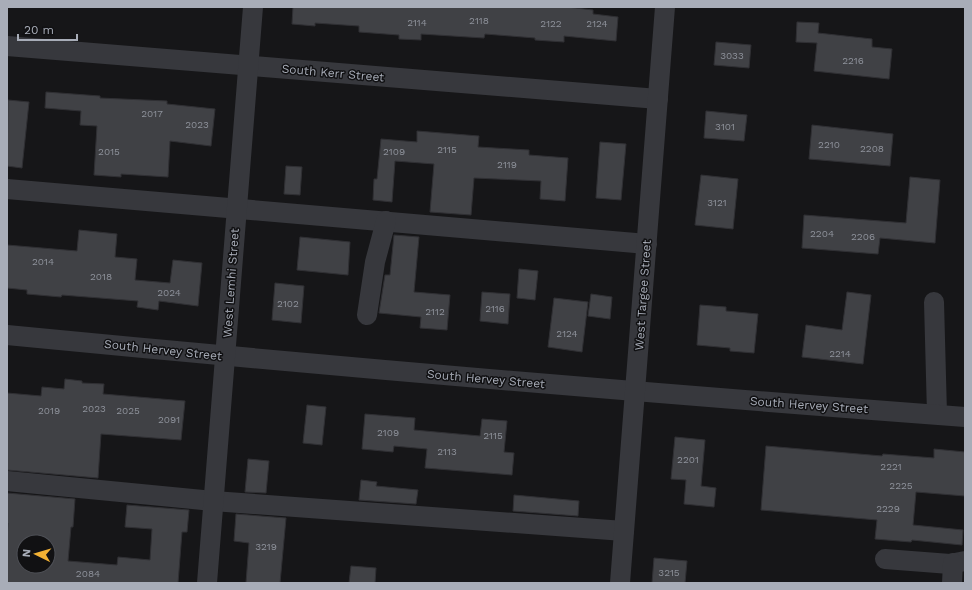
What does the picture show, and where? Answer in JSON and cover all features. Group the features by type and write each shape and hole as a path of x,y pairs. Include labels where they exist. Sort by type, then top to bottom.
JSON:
{"street":[{"name":"West Lemhi Street","path":"207,583 253,7"},
{"name":"West Targee Street","path":"620,583 665,7"},
{"name":"South Kerr Street","path":"7,46 658,99"},
{"path":"7,189 647,244"},
{"path":"367,315 375,262 386,221"},
{"path":"934,302 937,414"},
{"name":"South Hervey Street","path":"7,334 225,356 635,392 965,416"},
{"path":"7,481 213,501 624,531"},
{"path":"885,559 959,562 952,583"}],"building":[{"path":"293,7 567,7 593,10 593,14 618,17 616,41 564,36 564,42 485,34 484,38 421,34 421,40 399,39 399,35 359,32 359,26 315,23 315,26 292,24"},
{"path":"797,22 819,23 818,33 872,39 872,47 892,49 889,79 814,71 817,43 796,42"},
{"path":"716,42 751,45 749,68 714,65"},
{"path":"46,92 100,96 100,98 167,101 167,104 215,109 211,146 170,141 168,177 121,174 121,177 94,175 97,126 80,125 81,111 45,108"},
{"path":"8,100 29,102 22,168 7,166"},
{"path":"706,111 747,115 744,141 704,138"},
{"path":"812,125 893,134 890,166 809,159"},
{"path":"417,131 479,136 478,147 529,150 529,155 568,158 565,201 540,199 541,181 474,178 471,215 430,212 434,164 395,161 392,202 373,200 374,179 377,179 381,139 417,142"},
{"path":"600,142 626,144 621,200 596,198"},
{"path":"286,166 302,167 300,195 284,194"},
{"path":"701,175 738,179 733,229 695,225"},
{"path":"910,177 940,180 935,243 880,238 878,254 802,248 804,215 906,223"},
{"path":"79,230 117,234 115,257 137,259 135,280 170,283 173,260 202,263 198,306 159,301 158,310 137,307 138,301 62,295 61,297 27,294 27,290 7,288 7,245 77,251"},
{"path":"394,235 419,237 414,292 450,295 447,330 420,328 421,317 379,313 385,275 390,275"},
{"path":"300,237 350,242 348,275 297,270"},
{"path":"519,269 538,271 535,300 517,298"},
{"path":"275,283 304,286 301,323 272,320"},
{"path":"482,292 510,294 508,324 480,321"},
{"path":"847,292 871,295 863,364 802,357 806,325 842,330"},
{"path":"591,294 612,297 610,319 588,316"},
{"path":"554,298 588,302 582,352 548,347"},
{"path":"700,305 726,307 726,311 758,314 754,353 730,351 730,348 697,345"},
{"path":"65,379 82,381 82,383 104,384 103,394 185,401 181,440 101,434 98,478 7,470 7,393 41,396 42,387 64,389"},
{"path":"307,405 326,407 322,445 303,443"},
{"path":"365,414 415,418 414,430 480,436 482,419 507,421 504,452 514,453 512,475 425,468 427,449 394,446 393,452 362,449"},
{"path":"675,437 705,440 701,486 716,488 714,507 684,504 686,480 671,479"},
{"path":"766,446 882,456 883,454 934,458 934,449 965,452 965,496 916,492 913,525 963,530 962,545 912,540 911,542 875,539 877,520 761,510"},
{"path":"248,459 269,461 266,493 245,492"},
{"path":"361,480 377,482 376,486 418,490 416,504 359,500"},
{"path":"7,493 75,499 68,561 117,565 118,557 150,560 152,529 125,527 127,505 189,510 187,532 182,532 178,583 7,583"},
{"path":"514,495 579,501 578,516 513,511"},
{"path":"236,514 286,518 280,583 246,583 249,543 234,541"},
{"path":"654,558 687,561 685,583 652,583"},
{"path":"351,566 376,568 375,583 349,583"}]}
